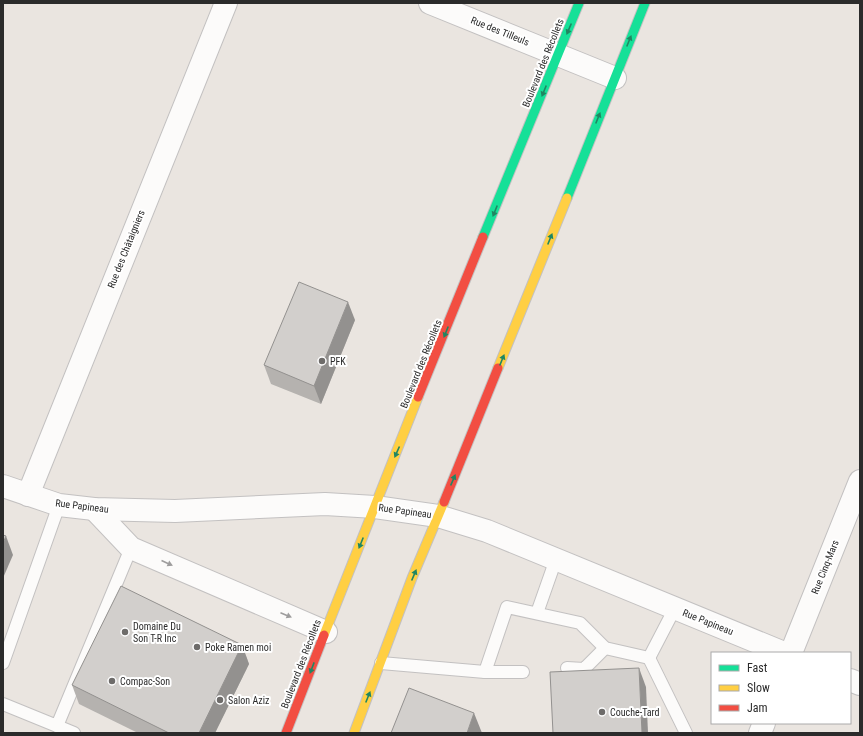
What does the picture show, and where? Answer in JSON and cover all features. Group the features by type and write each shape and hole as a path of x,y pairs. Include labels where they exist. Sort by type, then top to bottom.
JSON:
{"main road":[{"name":"Boulevard des Récollets","path":"286,733 375,507 579,3"},
{"path":"354,733 412,578 645,3"}],"street":[{"name":"Rue des Châtaigniers","path":"28,495 226,3"},
{"name":"Rue des Tilleuls","path":"430,3 615,78"},
{"name":"Rue Cinq-Mars","path":"791,652 860,481"},
{"name":"Rue Papineau","path":"3,486 59,505 94,509 175,511 325,504 375,507 438,516 487,531 782,652"},
{"path":"94,509 131,548 326,632"}],"lane":[{"path":"3,663 59,505"},
{"path":"57,726 131,548"},
{"path":"537,613 556,559"},
{"path":"485,672 507,607 580,623 605,648 649,658"},
{"path":"649,658 675,608"},
{"path":"567,668 584,668 605,648"},
{"path":"649,658 686,733"},
{"path":"381,663 485,672 522,672"},
{"path":"3,704 74,733"}],"building":[{"path":"299,282 348,302 314,386 264,365"},
{"path":"3,535 6,536 3,543"},
{"path":"121,586 242,645 199,733 169,733 72,685"},
{"name":"Couche-Tard","path":"639,668 642,733 553,733 550,672"},
{"path":"409,688 474,713 467,733 391,733"}],"traffic: fast":[{"path":"483,237 579,3"},
{"path":"567,198 645,3"}],"traffic: slow":[{"path":"498,368 567,198"},
{"path":"324,635 418,397"},
{"path":"354,733 412,578 444,502"}],"traffic: jam":[{"path":"418,397 483,237"},
{"path":"444,502 498,368"},
{"path":"286,733 324,635"}],"place":[{"name":"PFK","path":"322,361"},
{"name":"Domaine Du Son T-R Inc","path":"125,632"},
{"name":"Poke Ramen moi","path":"197,647"},
{"name":"Compac-Son","path":"112,681"},
{"name":"Salon Aziz","path":"220,700"},
{"name":"Couche-Tard","path":"602,712"}]}
